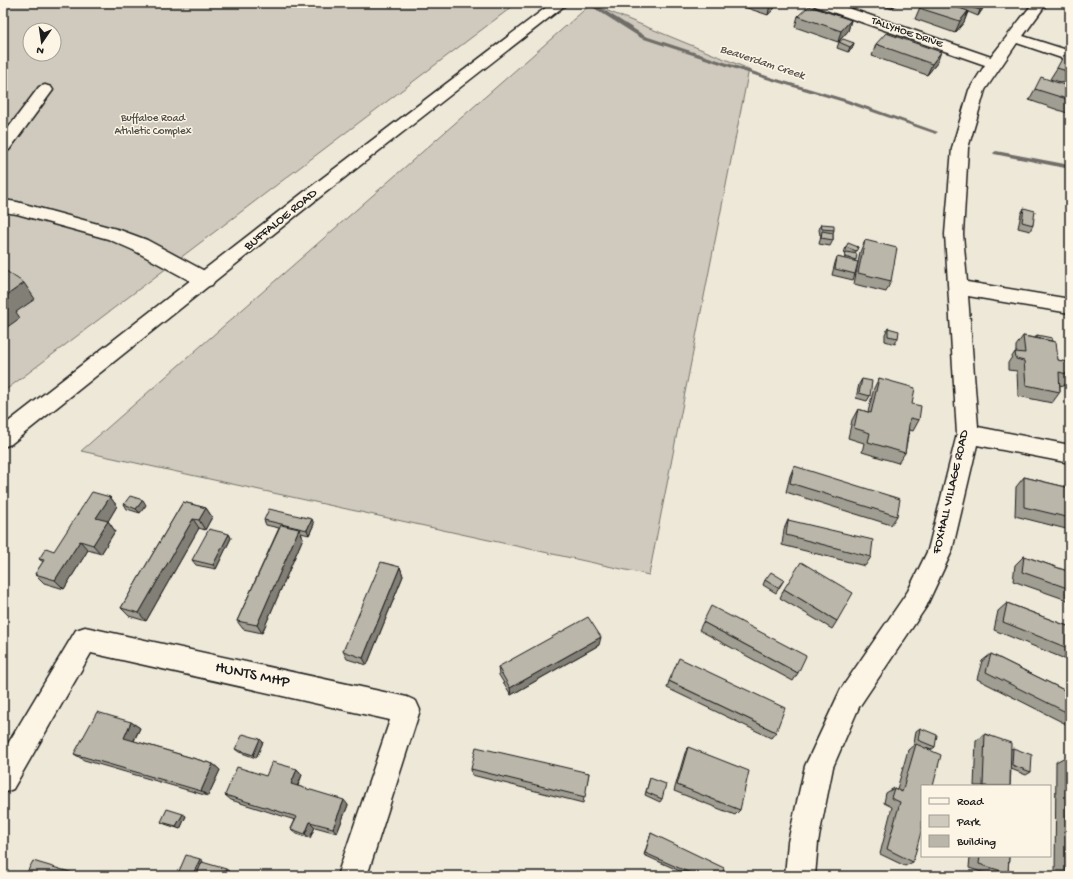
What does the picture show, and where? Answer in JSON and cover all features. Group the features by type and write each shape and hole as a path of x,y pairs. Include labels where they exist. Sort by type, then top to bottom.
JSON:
{"street":[{"name":"BUFFALOE ROAD","path":"6,432 205,280 310,196 561,3"},
{"name":"TALLYHOE DRIVE","path":"820,3 994,63"},
{"name":"FOXHALL VILLAGE ROAD","path":"800,876 803,842 819,766 850,698 917,599 940,551 968,434 954,234 960,148 977,90 994,63 1015,38 1040,3"},
{"path":"1015,38 1070,56"},
{"path":"3,146 45,90"},
{"path":"3,206 17,208 114,234 140,245 205,280"},
{"path":"958,287 1070,306"},
{"path":"968,434 1070,454"},
{"name":"HUNTS MHP","path":"3,779 85,639 407,710 352,876"}],"green space":[{"name":"Buffaloe Road Athletic Complex","path":"3,3 517,3 3,392"},
{"path":"591,4 749,69 649,575 81,451"}],"building":[{"path":"924,3 944,3 968,11 960,21 919,8"},
{"path":"958,3 979,3 984,5 980,10"},
{"path":"809,6 851,20 841,31 798,16"},
{"path":"886,33 941,52 932,64 876,44"},
{"path":"843,39 854,43 850,47 839,42"},
{"path":"1064,55 1070,57 1070,72 1057,68"},
{"path":"1041,77 1070,87 1070,100 1035,89"},
{"path":"1024,208 1035,211 1033,225 1022,222"},
{"path":"821,224 834,225 834,230 822,229"},
{"path":"822,231 833,233 833,240 821,238"},
{"path":"865,240 897,248 891,281 858,273"},
{"path":"848,243 858,247 856,251 846,247"},
{"path":"846,252 857,254 856,260 845,257"},
{"path":"837,257 858,262 855,274 835,269"},
{"path":"3,269 24,283 3,298"},
{"path":"3,299 8,302 3,306"},
{"path":"888,328 899,331 898,338 888,336"},
{"path":"1037,335 1052,338 1052,341 1037,338"},
{"path":"1023,336 1056,342 1058,360 1070,363 1070,375 1059,372 1060,392 1026,385 1024,361 1016,359 1015,352 1025,353"},
{"path":"879,378 915,388 912,404 921,406 919,420 910,418 905,453 868,442 870,433 854,428 858,409 871,413"},
{"path":"862,379 872,381 870,396 859,393"},
{"path":"794,466 900,499 897,516 790,483"},
{"path":"1024,477 1070,488 1070,518 1024,507"},
{"path":"92,492 110,497 96,518 108,521 93,545 80,541 55,580 35,574 44,560 39,559 46,548 54,551"},
{"path":"130,496 143,500 136,509 124,504"},
{"path":"183,502 206,508 199,520 193,519 139,613 121,608"},
{"path":"269,509 312,519 307,530 264,520"},
{"path":"788,520 873,540 871,557 786,535"},
{"path":"281,525 299,529 257,625 237,621"},
{"path":"209,529 229,534 213,565 192,560"},
{"path":"1024,556 1070,572 1070,589 1022,572"},
{"path":"381,562 400,567 363,658 343,651"},
{"path":"801,562 853,593 837,621 784,589"},
{"path":"771,572 784,580 778,588 765,580"},
{"path":"1007,603 1070,627 1070,649 1003,622"},
{"path":"711,606 806,656 798,673 703,622"},
{"path":"588,617 601,637 510,688 498,667"},
{"path":"991,654 1070,693 1070,714 986,672"},
{"path":"679,658 785,708 776,732 669,681"},
{"path":"97,712 131,722 124,738 213,764 201,791 74,754"},
{"path":"920,728 937,735 935,747 918,740"},
{"path":"243,734 260,739 253,755 235,749"},
{"path":"985,734 1011,743 1010,785 983,785"},
{"path":"916,744 941,755 933,785 921,785 921,832 913,862 887,849 900,802 891,798 894,788 902,792"},
{"path":"476,747 589,773 585,797 471,769"},
{"path":"688,747 749,771 740,810 677,785"},
{"path":"1013,748 1032,755 1031,772 1012,765"},
{"path":"1067,756 1070,757 1070,876 1066,876"},
{"path":"272,762 297,769 291,784 344,800 333,828 310,822 305,834 291,829 297,817 225,795 237,767 266,776"},
{"path":"650,778 666,784 662,799 646,792"},
{"path":"167,809 183,814 176,826 161,822"},
{"path":"651,833 724,868 722,876 697,876 645,853"},
{"path":"186,855 200,859 192,876 177,876"},
{"path":"980,857 1009,857 1008,873 979,864"},
{"path":"33,861 83,876 25,876"},
{"path":"202,862 226,869 223,876 196,876"}],"waterway":[{"name":"Beaverdam Creek","path":"589,3 643,37 765,77 846,101 935,132"},
{"name":"Beaverdam Creek","path":"996,153 1070,167"}]}
